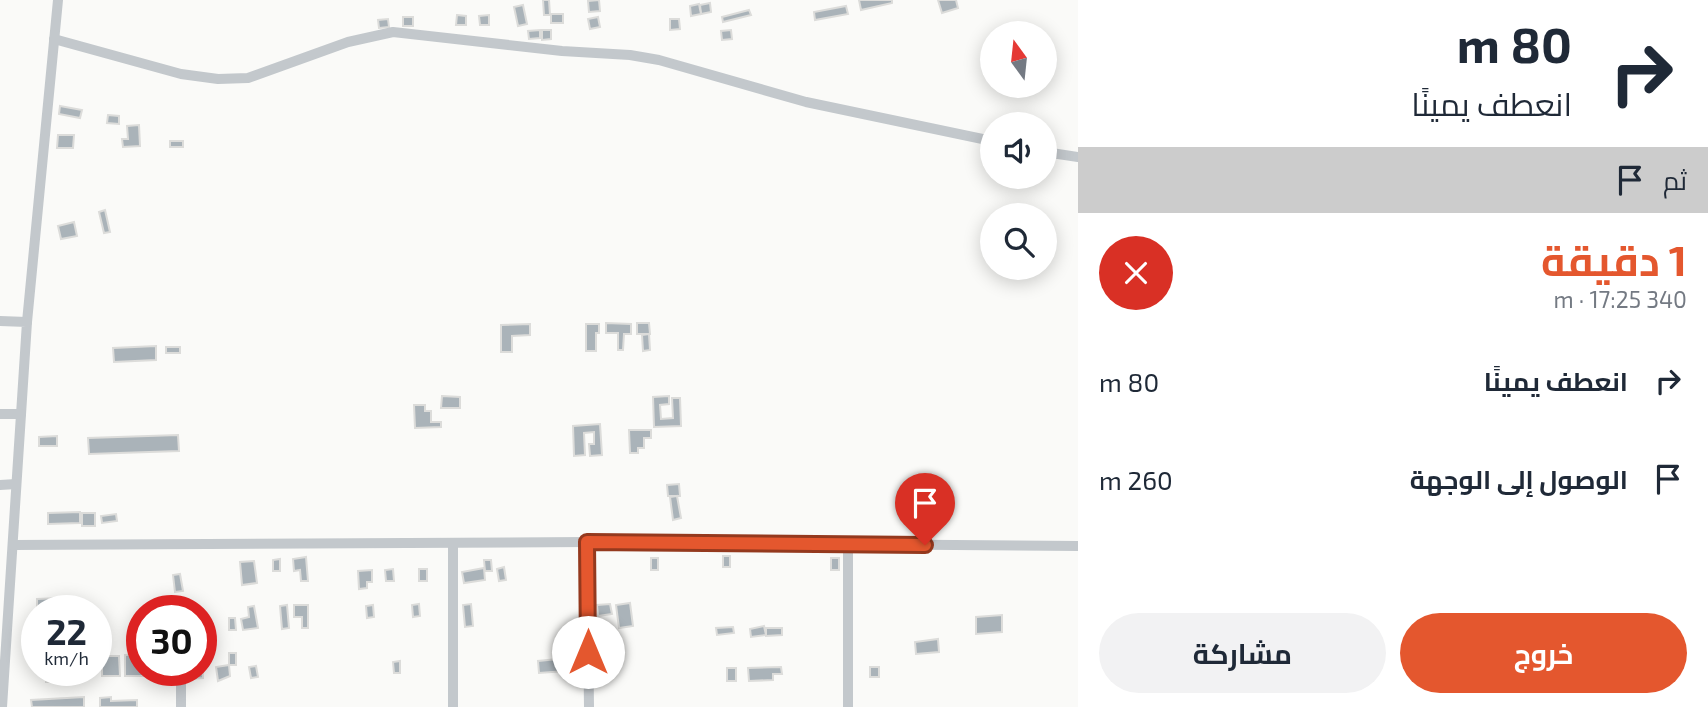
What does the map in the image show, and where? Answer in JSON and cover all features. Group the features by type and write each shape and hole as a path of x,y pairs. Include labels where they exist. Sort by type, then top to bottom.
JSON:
{"street":[{"path":"2,707 5,575 13,545 27,321 58,0"},
{"path":"54,40 181,74 218,79 248,78 348,42 393,32 562,51 630,55 659,60 806,102 980,138"},
{"path":"1057,154 1078,157"},
{"path":"0,321 27,321"},
{"path":"0,414 21,414"},
{"path":"0,485 16,484"},
{"path":"13,545 587,542 1078,546"},
{"path":"587,542 589,707"},
{"path":"453,544 453,707"},
{"path":"848,544 848,707"},
{"path":"181,686 181,707"}],"building":[{"path":"543,0 549,0 550,15 544,15"},
{"path":"599,0 600,11 589,12 588,1"},
{"path":"859,0 892,0 892,3 861,10"},
{"path":"938,0 956,0 958,8 942,13"},
{"path":"710,3 711,12 701,14 700,5"},
{"path":"699,4 701,14 691,16 690,6"},
{"path":"523,5 527,24 518,26 514,7"},
{"path":"846,6 848,14 815,20 814,12"},
{"path":"749,10 751,15 723,22 722,17"},
{"path":"551,14 563,14 563,23 551,23"},
{"path":"457,15 466,16 466,25 456,25"},
{"path":"489,15 489,25 480,25 479,16"},
{"path":"403,17 413,17 413,26 403,26"},
{"path":"598,17 600,27 590,29 588,19"},
{"path":"388,19 389,27 379,28 378,20"},
{"path":"670,19 679,19 680,29 670,30"},
{"path":"540,30 540,38 529,39 528,31"},
{"path":"542,30 551,30 551,39 542,40"},
{"path":"731,30 732,39 722,40 721,31"},
{"path":"60,106 82,110 80,118 59,114"},
{"path":"108,115 119,116 119,124 107,123"},
{"path":"139,125 140,146 123,147 122,139 128,139 127,126"},
{"path":"58,135 74,135 73,148 57,148"},
{"path":"170,141 183,141 183,147 170,147"},
{"path":"105,210 110,232 104,233 99,212"},
{"path":"74,222 77,236 61,239 58,226"},
{"path":"606,323 631,324 631,334 624,334 623,350 618,350 618,333 606,333"},
{"path":"637,323 649,323 650,334 637,334"},
{"path":"530,324 530,335 512,336 512,352 501,352 501,325"},
{"path":"586,324 599,324 596,351 586,351"},
{"path":"649,334 650,350 643,351 642,335"},
{"path":"156,346 156,360 114,362 113,348"},
{"path":"166,347 180,347 180,353 166,353"},
{"path":"442,396 460,397 460,408 441,408"},
{"path":"669,396 669,404 660,405 661,419 673,418 672,398 680,398 681,426 654,427 653,397"},
{"path":"414,405 425,405 425,411 431,411 431,422 441,422 441,427 415,428"},
{"path":"600,424 602,455 590,456 589,444 594,444 594,432 584,433 585,455 574,456 573,426"},
{"path":"629,430 651,430 651,438 644,438 644,448 638,448 638,453 630,453"},
{"path":"178,435 179,451 89,454 88,438"},
{"path":"57,436 57,446 39,446 39,437"},
{"path":"679,484 680,496 668,496 667,485"},
{"path":"677,496 681,518 673,520 670,497"},
{"path":"80,512 80,523 48,524 48,513"},
{"path":"82,513 95,513 95,526 82,526"},
{"path":"116,514 117,521 102,523 101,516"},
{"path":"723,556 730,556 730,567 723,567"},
{"path":"306,557 308,581 301,581 300,570 294,571 293,559"},
{"path":"651,558 658,558 658,570 651,570"},
{"path":"831,558 839,558 839,570 831,570"},
{"path":"280,559 280,571 273,571 273,560"},
{"path":"484,560 491,560 492,571 485,571"},
{"path":"254,561 257,583 242,585 240,562"},
{"path":"504,567 506,580 499,581 497,569"},
{"path":"484,568 485,580 464,583 462,572"},
{"path":"393,569 394,581 386,581 385,570"},
{"path":"419,569 427,569 427,581 419,581"},
{"path":"372,570 372,582 367,582 367,588 359,589 358,571"},
{"path":"180,574 183,591 175,592 173,575"},
{"path":"630,603 633,626 619,628 616,605"},
{"path":"419,604 420,616 413,617 412,605"},
{"path":"471,604 473,626 465,627 463,605"},
{"path":"610,604 612,614 598,616 597,605"},
{"path":"287,605 289,628 282,629 280,606"},
{"path":"294,605 308,605 308,628 302,628 302,617 294,617"},
{"path":"373,605 374,617 367,618 366,606"},
{"path":"254,606 258,628 243,630 241,619 249,617 248,607"},
{"path":"1002,615 1002,632 976,634 976,617"},
{"path":"229,618 235,618 236,630 229,630"},
{"path":"764,626 766,635 751,637 750,629"},
{"path":"733,627 734,633 717,635 716,628"},
{"path":"766,628 782,628 782,635 766,636"},
{"path":"938,639 939,652 916,654 915,642"},
{"path":"229,653 236,653 236,665 229,665"},
{"path":"112,656 119,656 120,676 112,676"},
{"path":"578,657 579,670 539,673 538,661"},
{"path":"400,661 400,673 394,673 393,662"},
{"path":"229,665 230,676 218,681 217,667"},
{"path":"256,666 258,677 251,678 249,667"},
{"path":"781,667 782,674 773,674 773,680 749,681 748,668"},
{"path":"870,667 879,667 879,677 870,677"},
{"path":"727,668 736,668 736,681 727,681"},
{"path":"84,697 84,707 32,707 31,700"},
{"path":"111,697 111,701 137,700 137,707 100,707 100,698"}],"route":[{"path":"588,652 587,542 925,545"}]}
